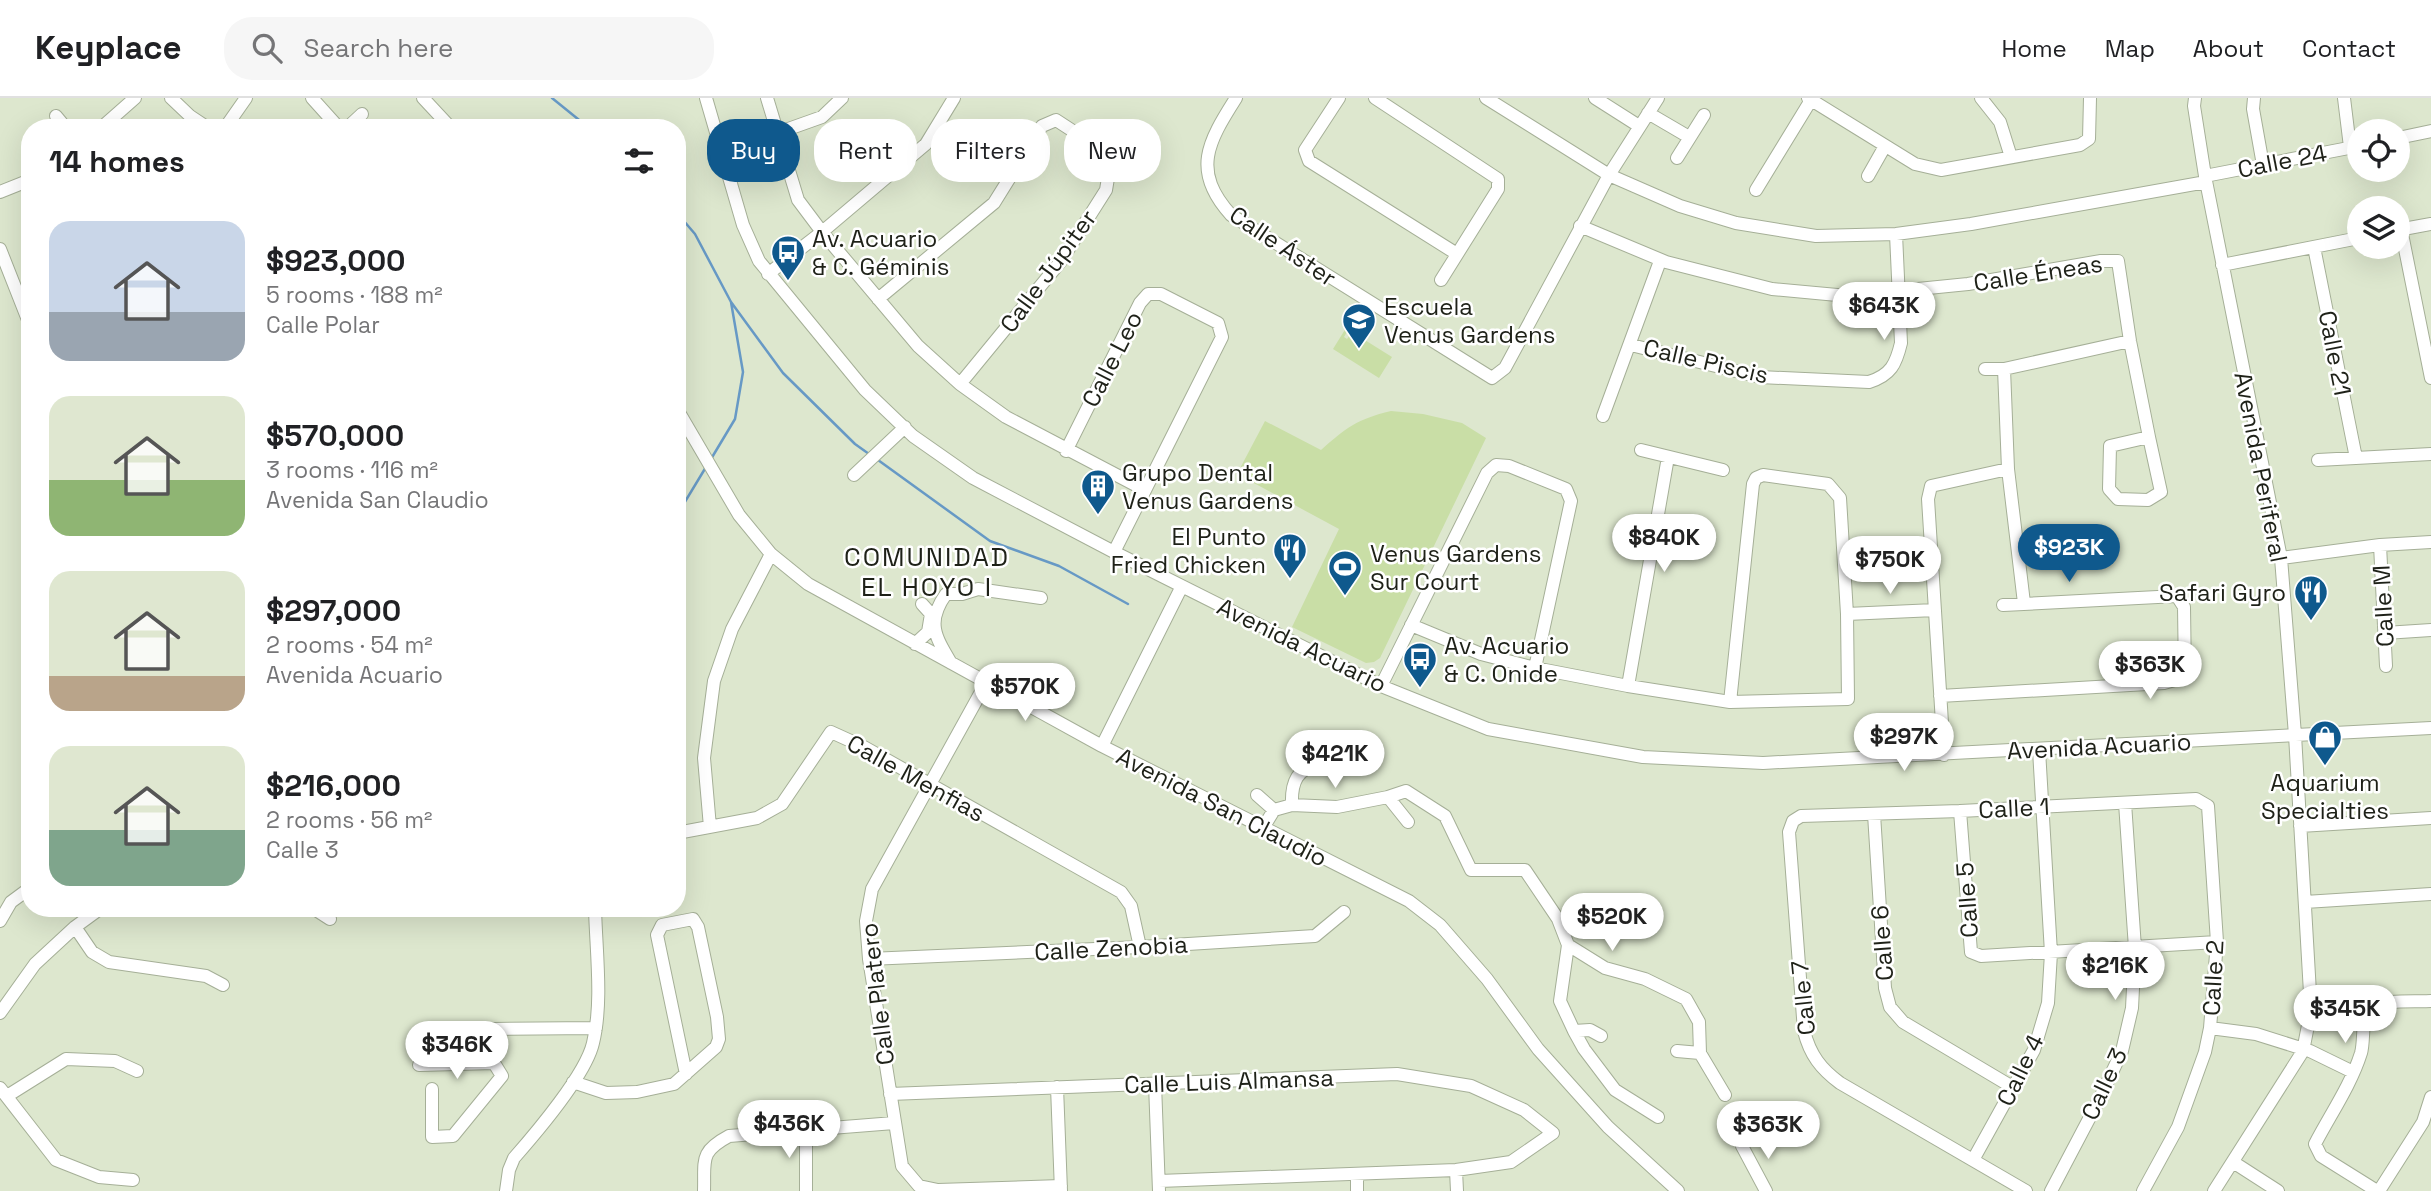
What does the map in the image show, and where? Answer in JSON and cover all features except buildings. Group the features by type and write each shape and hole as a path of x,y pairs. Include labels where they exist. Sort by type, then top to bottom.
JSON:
{"street":[{"path":"110,119 135,98"},
{"path":"171,98 194,119"},
{"path":"231,119 246,98"},
{"path":"312,98 331,119"},
{"path":"423,98 443,119"},
{"name":"Avenida Acuario","path":"706,98 743,225 759,261 865,390 905,427 973,478 1114,552 1381,685 1488,729 1643,757 1763,763 2431,728"},
{"path":"767,98 773,119"},
{"path":"800,125 822,117 842,98"},
{"path":"768,274 926,144 954,98"},
{"name":"Calle Áster","path":"1236,98 1214,132 1208,150 1208,176 1218,201 1231,215 1492,378 1505,368 1511,358 1580,226"},
{"path":"1339,98 1305,149 1309,160 1457,254"},
{"path":"1375,98 1498,179 1498,188 1441,280"},
{"name":"Calle 24","path":"1486,98 1609,175 1680,206 1737,223 1816,236 1896,234 1971,224 2205,179 2263,164 2347,148"},
{"path":"1595,98 1639,126"},
{"path":"1580,226 1658,98"},
{"path":"1981,98 2000,122 2011,157"},
{"path":"1756,190 1810,99 1914,164 1941,170 2080,145 2089,139 2090,98"},
{"name":"Avenida Periferal","path":"2195,98 2205,179 2281,558 2295,735 2311,1010 2304,1049 2214,1191"},
{"path":"2254,98 2253,109 2263,164"},
{"path":"2344,98 2349,119"},
{"path":"1648,113 1689,137"},
{"path":"356,119 362,114"},
{"path":"55,116 58,119"},
{"path":"1677,158 1704,116"},
{"name":"Calle Júpiter","path":"878,299 994,203 1042,127 1056,120 1102,150 1109,172 1106,190 1061,261 960,384"},
{"path":"2410,135 2431,131"},
{"path":"1868,176 1885,146"},
{"path":"792,182 798,200 822,232 918,346 960,384 1006,418 1145,490 1114,552"},
{"path":"0,192 21,184"},
{"path":"2410,228 2431,224"},
{"name":"Calle Éneas","path":"1580,226 1660,261 1772,289 1848,296 1968,284 2101,261 2118,261 2130,341 2161,492 2148,500 2118,499 2109,489 2110,446 2149,438"},
{"name":"Calle Piscis","path":"1631,345 1760,377 1869,382 1884,377 1897,360 1901,343 1896,234"},
{"path":"2222,265 2347,240"},
{"name":"Calle 21","path":"2314,247 2356,458"},
{"path":"0,249 21,302"},
{"path":"2405,259 2431,378"},
{"path":"1603,416 1660,261"},
{"name":"Calle Leo","path":"1066,451 1140,303 1148,294 1161,293 1218,323 1222,338 1145,490"},
{"path":"1985,369 2004,369 2130,341"},
{"path":"2004,369 2008,469 2024,603"},
{"name":"Avenida San Claudio","path":"686,424 739,515 771,554 808,584 1102,746 1409,901 1440,925 1487,979 1538,1049 1608,1127 1678,1191"},
{"path":"853,475 905,427"},
{"path":"1641,450 1723,470"},
{"path":"2318,460 2431,454"},
{"path":"1629,687 1668,457"},
{"path":"1381,685 1487,473 1496,465 1508,466 1566,489 1571,501 1535,668"},
{"path":"1944,755 1928,499 1931,486 2008,469"},
{"path":"1411,625 1481,654 1629,687 1730,702 1847,699 1847,614 1840,498 1828,484 1763,475 1756,478 1753,484 1730,702"},
{"path":"2281,558 2380,545 2431,542"},
{"name":"Calle M","path":"2380,545 2386,666"},
{"path":"710,827 704,758 714,681 732,629 771,554"},
{"path":"1102,746 1182,586"},
{"path":"951,663 934,635 938,604 946,594 962,594 978,589 1041,598"},
{"path":"1940,696 2164,683 2185,677 2184,607 2177,596 2003,606"},
{"path":"915,643 928,632 931,614 922,604"},
{"path":"1847,614 1934,610"},
{"path":"2385,633 2431,630"},
{"name":"Calle Platero","path":"986,683 872,889 866,921 869,959 902,1166 919,1186 938,1190 1061,1189"},
{"name":"Calle Menfias","path":"686,831 757,818 782,804 831,732 864,747 1121,892 1132,906 1140,947"},
{"name":"Calle 4","path":"1973,1160 2034,1050 2048,1003 2051,953 2039,750"},
{"path":"1292,804 1291,788 1297,775 1311,766 1321,766"},
{"path":"1263,828 1274,810 1292,804 1337,807 1406,791 1445,816 1471,870 1525,870 1558,919 1568,945 1560,1001 1574,1031 1615,1090 1658,1117"},
{"path":"1257,795 1274,810"},
{"path":"1388,797 1408,822"},
{"name":"Calle 1","path":"1801,816 2196,799 2208,806 2209,823"},
{"name":"Calle 3","path":"2051,1191 2101,1098 2122,1051 2132,1008 2135,948 2126,803"},
{"name":"Calle 5","path":"1960,811 1971,952 1980,956 2217,942"},
{"name":"Calle 6","path":"1874,814 1885,988 1889,1007 1903,1022 2014,1088"},
{"name":"Calle 7","path":"1801,816 1793,821 1789,832 1804,1031 1816,1061 1840,1083 2026,1191"},
{"path":"2300,826 2431,818"},
{"name":"Calle 2","path":"2143,1191 2178,1127 2205,1052 2210,1028 2217,942 2209,823"},
{"path":"0,894 11,902"},
{"path":"2305,902 2431,894"},
{"path":"0,921 11,902 21,895"},
{"name":"Calle Zenobia","path":"869,959 1315,936 1345,912"},
{"path":"0,1013 35,964 89,917"},
{"path":"506,1191 514,1158 573,1082 587,1061 593,1045 597,1015 594,917"},
{"path":"573,1082 606,1093 637,1092 674,1084 686,1074 716,1047 719,1039 698,927 693,919 662,925 657,935 686,1074"},
{"path":"75,927 92,953 109,962 206,976 223,985"},
{"path":"1568,945 1605,968 1645,979 1686,999 1699,1022 1700,1053 1725,1095"},
{"path":"2431,1001 2387,1002 2372,1006 2365,1016 2361,1051 2353,1072 2315,1144 2321,1156 2378,1191 2423,1122 2431,1097"},
{"path":"432,1089 432,1137 453,1136 502,1076 494,1063 494,1029 596,1028"},
{"path":"2210,1028 2256,1034 2304,1049 2353,1072"},
{"path":"1574,1031 1590,1030 1601,1036"},
{"path":"1677,1051 1700,1053"},
{"path":"133,1180 99,1177 55,1160 4,1092 66,1059 116,1062 137,1071"},
{"path":"419,1065 494,1063"},
{"name":"Calle Luis Almansa","path":"890,1094 1397,1074 1471,1086 1524,1110 1553,1133 1511,1162 1456,1170"},
{"path":"1154,1084 1159,1186 1258,1185 1357,1174 1456,1170 1457,1191"},
{"path":"1057,1087 1061,1189"},
{"path":"704,1191 705,1158 712,1145 729,1136 894,1123"},
{"path":"806,1129 806,1191"},
{"path":"1742,1146 1766,1191"},
{"path":"2234,1161 2278,1191"},
{"path":"1357,1174 1357,1191"}],"green space":[{"path":"1346,328 1348,330 1344,337 1347,339 1352,332 1392,357 1379,378 1333,349"},
{"path":"1391,411 1423,414 1462,423 1486,438 1380,658 1366,663 1292,627 1339,529 1237,474 1265,421 1321,450 1353,425"}],"waterway":[{"path":"552,98 578,119"},
{"path":"686,224 695,234 731,302 743,372 735,419 711,459"},
{"path":"731,302 783,373 855,444 869,454"},
{"path":"878,460 990,541 1059,566 1128,604"},
{"path":"686,500 706,467"}],"place":[{"name":"Av. Acuario & C. Géminis","path":"788,282"},
{"name":"Escuela Venus Gardens","path":"1359,350"},
{"name":"Grupo Dental Venus Gardens","path":"1098,516"},
{"name":"El Punto Fried Chicken","path":"1290,580"},
{"name":"Venus Gardens Sur Court","path":"1345,597"},
{"name":"Safari Gyro","path":"2311,622"},
{"name":"Av. Acuario & C. Onide","path":"1420,689"},
{"name":"Aquarium Specialties","path":"2325,767"}],"district":[{"name":"COMUNIDAD EL HOYO I","path":"927,572"}]}
